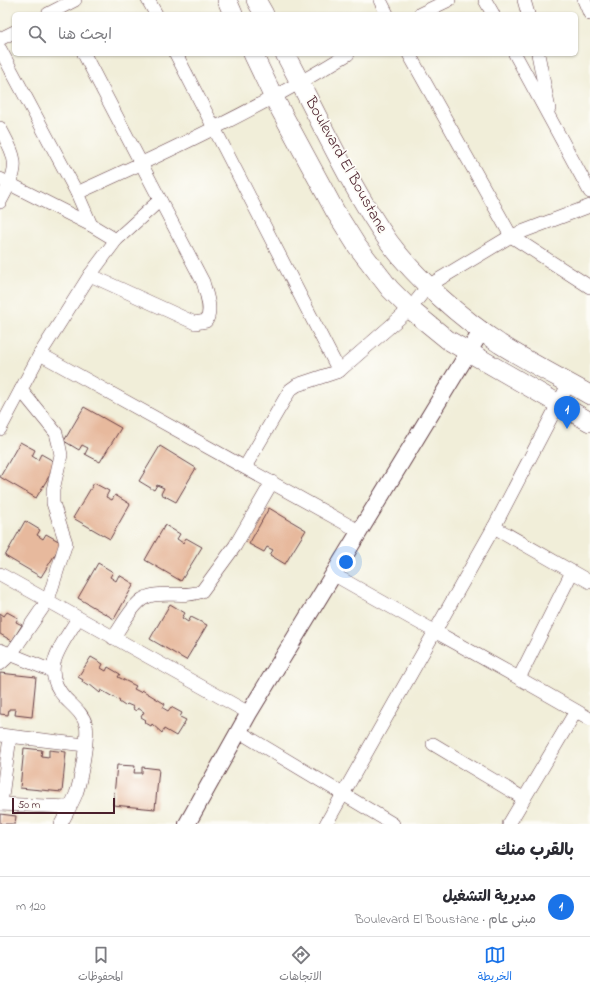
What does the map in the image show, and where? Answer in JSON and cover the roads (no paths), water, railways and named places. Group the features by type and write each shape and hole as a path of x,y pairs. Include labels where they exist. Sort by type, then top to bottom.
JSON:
{"main road":[{"path":"227,0 232,12"},
{"path":"256,0 263,12"},
{"path":"254,56 274,98 335,211 357,246 390,289 410,309 448,340 590,422"},
{"name":"Boulevard El Boustane","path":"286,56 355,186 390,242 428,286 500,344 590,395"}],"street":[{"path":"56,9 75,0"},
{"path":"148,0 155,12"},
{"path":"380,0 387,12"},
{"path":"424,12 449,0"},
{"path":"485,0 492,12"},
{"path":"524,0 527,12"},
{"path":"584,0 590,14"},
{"path":"0,39 12,33"},
{"path":"0,49 77,193 91,225"},
{"path":"85,56 203,282 209,317 206,321 195,323 90,275"},
{"path":"177,56 213,128 340,370"},
{"path":"77,193 142,164 274,98 345,56"},
{"path":"410,56 511,236 590,287"},
{"path":"516,56 590,192"},
{"path":"538,56 551,120"},
{"path":"0,128 14,156 15,166 5,181 0,202"},
{"path":"5,181 91,225 116,240"},
{"path":"0,429 40,354 90,275 116,240 160,200"},
{"path":"245,467 290,390 297,385 340,370 410,309 428,286 511,236 590,206"},
{"path":"187,824 248,713 467,352 482,330"},
{"path":"40,354 359,531"},
{"path":"326,824 494,527 557,403 569,383"},
{"path":"0,664 5,652 48,600 66,543 53,503 53,490 61,455 56,433 21,390"},
{"path":"114,638 138,602 145,598 152,595 194,595 202,591 235,546 272,482"},
{"path":"494,527 590,582"},
{"path":"519,678 572,572"},
{"path":"0,574 248,713"},
{"path":"333,574 435,633 519,678 590,719"},
{"path":"61,824 78,786 87,732 82,715 63,696 55,682 52,671 55,658 78,618"},
{"path":"5,652 52,671"},
{"path":"509,824 523,798 576,711"},
{"path":"238,731 393,824"},
{"path":"69,807 0,804 5,736 85,745"},
{"path":"433,744 523,798"}],"place":[{"name":"مديرية التشغيل","path":"567,429"}]}
